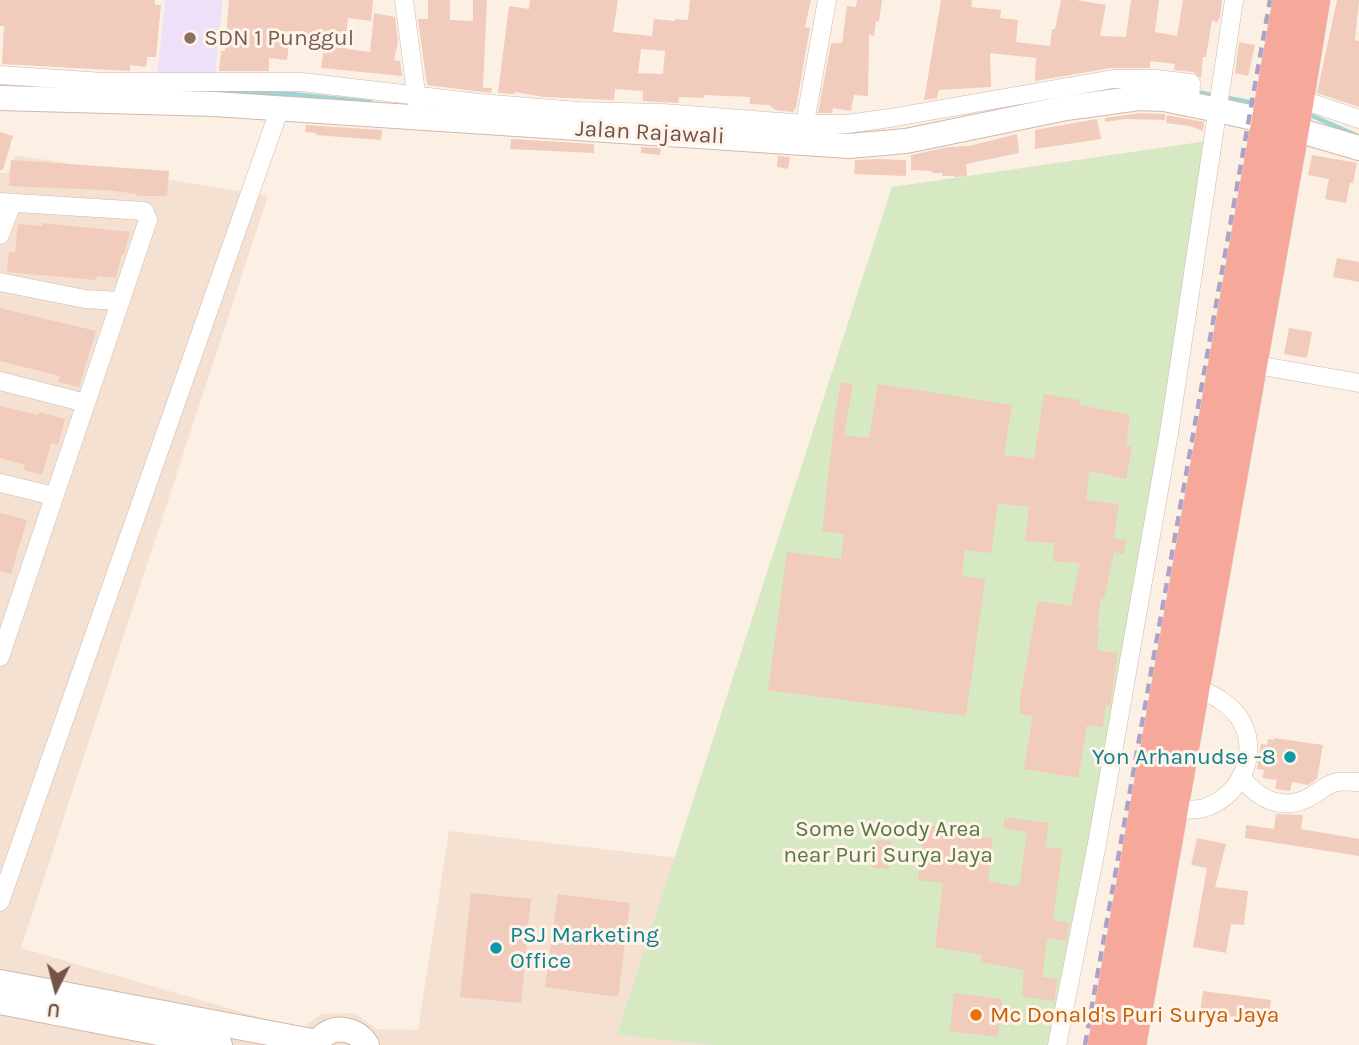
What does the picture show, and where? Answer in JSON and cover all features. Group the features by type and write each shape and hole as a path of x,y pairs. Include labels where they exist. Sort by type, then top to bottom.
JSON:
{"highway":[{"path":"1284,112 1289,0"},
{"path":"1104,1045 1238,362 1284,112 1314,0"},
{"path":"1129,1045 1194,685 1238,362"}],"street":[{"path":"0,75 103,82 183,92 302,82 418,107 404,0"},
{"path":"803,134 827,0"},
{"path":"1058,1045 1096,849 1167,447 1234,0"},
{"name":"Jalan Rajawali","path":"0,98 183,92 280,108 418,107 673,134 803,134 849,146 906,141 1066,108 1120,100 1191,97 1284,112 1359,148"},
{"path":"0,902 280,108"},
{"path":"1284,112 1359,118"},
{"path":"0,235 6,203 146,213 148,220 54,496 8,607 0,657"},
{"path":"0,282 85,299 121,301"},
{"path":"85,299 115,318"},
{"path":"1238,362 1359,383"},
{"path":"0,381 86,403"},
{"path":"0,483 54,496"},
{"path":"1172,809 1202,809 1226,798 1242,778 1247,763 1245,731 1238,717 1228,706 1194,685"},
{"path":"1242,778 1253,792 1271,802 1290,805 1307,799 1335,782 1359,782"},
{"path":"0,982 316,1043 323,1035 340,1029 356,1034 367,1045"},
{"path":"0,1002 220,1045"}],"shaded area":[{"name":"SDN 1 Punggul","path":"165,0 223,0 214,83 157,77"},
{"path":"16,155 268,196 21,948 300,1029 321,1014 354,1013 377,1029 418,1030 449,831 679,858 765,1045 0,1045 0,173 8,173"}],"green space":[{"name":"Some Woody Area near Puri Surya Jaya","path":"1214,140 1054,1045 715,1045 617,1035 892,187"}],"building":[{"path":"0,0 155,0 155,5 161,5 156,57 147,57 146,67 130,65 130,71 2,64 4,26 0,26"},
{"path":"229,0 373,0 371,21 348,18 345,46 347,49 370,52 374,13 395,17 398,42 394,60 400,61 402,76 321,68 324,48 289,43 287,60 269,58 269,71 219,71 221,51 225,51"},
{"path":"428,0 450,0 450,20 473,21 473,0 487,0 483,88 492,88 491,93 427,85 418,19 428,19"},
{"path":"530,0 618,0 613,32 652,36 654,19 688,20 690,0 811,0 805,27 810,28 796,107 793,112 776,110 769,105 750,104 750,97 704,95 704,98 679,97 678,103 643,101 643,91 615,89 614,100 498,93 509,6 529,9","holes":["641,49 665,51 663,74 638,73"]},
{"path":"857,0 882,0 874,36 869,35 868,96 854,95 851,111 833,108 832,113 818,113 831,43 842,43 847,6 856,7"},
{"path":"941,0 972,0 971,7 1001,10 1000,18 1018,20 1016,42 1050,46 1061,0 1106,5 1100,36 1126,37 1131,0 1159,0 1155,32 1177,36 1183,0 1222,0 1217,23 1212,20 1201,78 1193,72 1174,70 1175,64 1150,61 1150,68 1111,68 1035,81 1036,58 990,53 991,87 939,90 937,98 924,100"},
{"path":"1337,0 1359,0 1355,40 1359,41 1359,107 1317,93"},
{"path":"1239,42 1255,45 1248,76 1235,73"},
{"path":"1140,113 1165,114 1165,120 1125,119 1105,122 1105,118"},
{"path":"1167,115 1204,122 1203,131 1190,126 1166,123"},
{"path":"1097,119 1101,139 1035,149 1035,130"},
{"path":"306,125 382,130 381,140 316,135 305,132"},
{"path":"0,132 13,136 3,170 0,170"},
{"path":"1017,134 1019,153 966,164 967,176 942,176 942,173 932,171 911,170 911,155 969,146"},
{"path":"511,139 594,144 594,153 510,149"},
{"path":"641,147 661,148 660,155 641,153"},
{"path":"1312,155 1357,163 1346,203 1325,199 1329,179 1308,175"},
{"path":"778,156 790,157 788,169 777,167"},
{"path":"11,160 169,171 167,196 136,196 137,194 106,190 9,186"},
{"path":"855,160 906,160 906,176 854,174"},
{"path":"43,223 130,232 116,278 97,276 96,280 7,272 9,252 15,253 18,224 42,226"},
{"path":"1337,258 1359,262 1359,282 1333,277"},
{"path":"0,308 96,331 79,387 58,382 60,376 0,361"},
{"path":"1289,328 1312,332 1307,358 1284,354"},
{"path":"841,382 853,384 844,435 869,438 878,384 1012,405 1004,455 1034,459 1044,394 1080,400 1079,405 1130,415 1126,446 1132,447 1126,479 1089,471 1086,500 1119,504 1114,538 1126,540 1124,554 1114,552 1104,599 1101,598 1097,628 1097,650 1118,653 1110,705 1106,705 1103,727 1087,725 1078,778 1024,769 1033,716 1020,714 1020,700 1038,601 1071,606 1080,563 1053,561 1054,543 1025,541 1029,507 998,503 991,553 965,550 962,576 985,579 966,716 768,690 787,552 841,559 844,534 822,531"},
{"path":"0,406 65,419 58,445 51,443 42,475 24,470 25,465 0,458"},
{"path":"0,513 27,520 11,574 0,571"},
{"name":"Yon Arhanudse -8","path":"1268,739 1323,745 1317,779 1308,785 1292,782 1290,791 1275,789 1277,780 1262,778 1264,770 1257,769 1261,744 1267,745"},
{"path":"1276,814 1303,815 1301,829 1359,839 1359,856 1245,838 1246,825 1274,829"},
{"path":"1005,817 1049,823 1045,847 1062,849 1053,920 1069,923 1066,941 1047,938 1042,977 1058,979 1054,1001 1022,997 1024,970 981,962 982,955 935,947 943,883 918,880 925,825 958,829 957,833 993,838 988,881 1019,887 1027,832 1003,828"},
{"path":"1197,838 1226,844 1215,887 1248,891 1244,925 1231,924 1226,953 1193,947 1207,868 1191,865"},
{"path":"876,840 892,841 889,869 873,868"},
{"name":"PSJ Marketing Office","path":"471,893 531,899 521,1003 460,997"},
{"path":"558,894 630,903 618,997 545,987"},
{"path":"1203,991 1271,1000 1268,1022 1200,1012"},
{"name":"Mc Donald's Puri Surya Jaya","path":"954,993 1002,999 998,1037 950,1031"}],"waterway":[{"path":"197,91 292,94 370,102"},
{"path":"1195,92 1214,95"},
{"path":"1223,97 1259,104"},
{"path":"1308,114 1358,136"},
{"path":"832,133 855,134"}],"railway":[{"path":"1085,1045 1270,0"}],"place":[{"name":"SDN 1 Punggul","path":"190,38"},
{"name":"Yon Arhanudse -8","path":"1290,757"},
{"name":"PSJ Marketing Office","path":"496,948"},
{"name":"Mc Donald's Puri Surya Jaya","path":"976,1015"}]}
